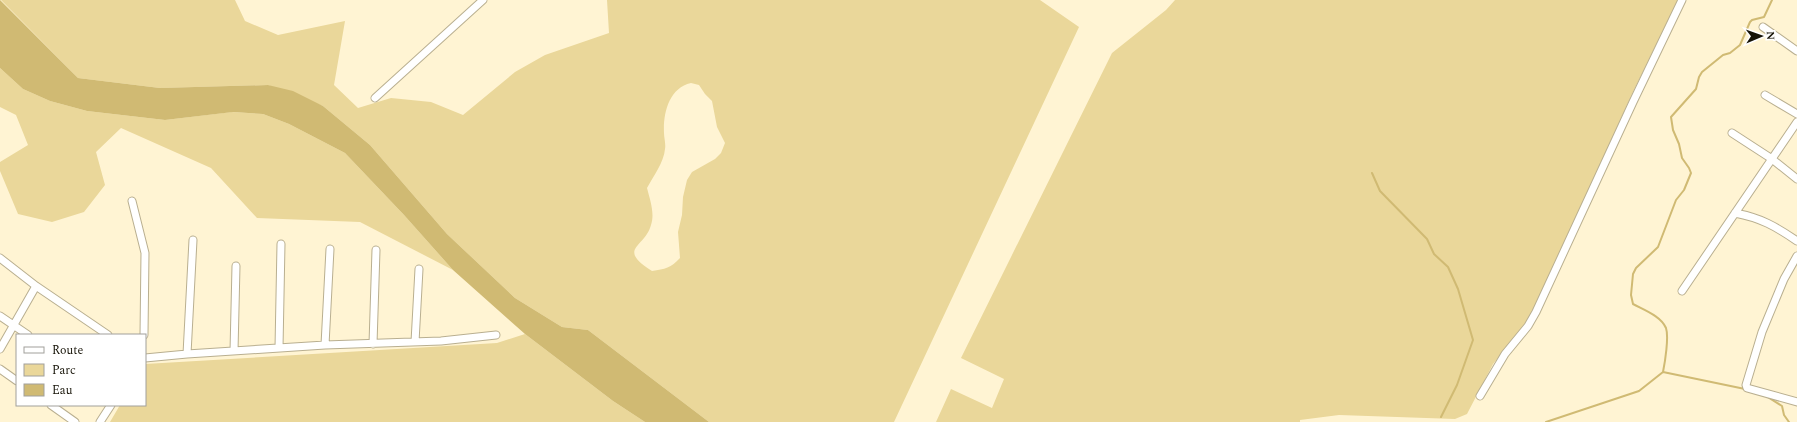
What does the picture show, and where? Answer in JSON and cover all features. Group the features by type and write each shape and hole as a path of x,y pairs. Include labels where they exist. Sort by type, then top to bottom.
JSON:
{"street":[{"path":"374,98 483,0"},
{"path":"1480,396 1505,354 1528,326 1536,312 1682,0"},
{"path":"1763,27 1797,50"},
{"path":"1765,95 1797,114"},
{"path":"1682,291 1797,122"},
{"path":"1732,133 1772,159 1797,179"},
{"path":"132,201 146,253 144,334"},
{"path":"1735,213 1768,222 1797,241"},
{"path":"187,354 193,240"},
{"path":"279,348 281,244"},
{"path":"325,345 330,249"},
{"path":"373,344 376,250"},
{"path":"1797,256 1784,279 1762,332 1746,385 1747,388 1797,402"},
{"path":"0,258 36,286 107,334"},
{"path":"234,351 236,266"},
{"path":"415,342 419,269"},
{"path":"0,349 36,286"},
{"path":"0,316 26,334"},
{"path":"146,358 325,345 453,340 496,335"},
{"path":"0,370 16,380"},
{"path":"52,406 75,422"},
{"path":"100,422 109,406"}],"green space":[{"path":"1,0 235,0 245,21 278,35 345,21 334,85 358,108 391,98 431,102 463,115 515,72 545,55 609,33 607,0 1040,0 1079,27 894,422 709,422 588,330 562,327 515,298 447,234 370,145 323,106 268,85 160,88 78,78","holes":["691,83 699,85 712,101 717,127 725,143 721,153 715,159 692,172 687,180 678,232 680,258 668,268 652,271 641,263 634,252 648,233 651,225 652,206 647,188 663,159 666,110 669,102 677,90"]},
{"path":"1175,0 1678,0 1631,96 1534,313 1493,364 1467,414 1455,419 1339,415 1300,420 1300,422 936,422 951,389 992,408 1004,379 961,358 1112,53 1166,10"},
{"path":"0,68 23,89 50,101 87,111 165,120 232,112 263,114 289,124 345,153 404,215 453,270 360,222 257,218 211,168 121,128 96,152 105,185 84,212 52,222 18,214 0,171 0,162 28,145 16,115 0,107"},
{"path":"525,334 613,401 645,422 110,422 119,406 146,406 146,364 497,343"}],"water":[{"path":"0,0 78,78 160,88 268,85 293,91 323,106 370,145 447,234 515,298 562,327 588,330 709,422 645,422 613,401 525,334 453,270 404,215 345,153 289,124 263,114 233,112 165,120 87,111 50,101 23,89 0,68"}],"waterway":[{"path":"1546,422 1639,391 1663,372 1667,343 1666,328 1664,324 1656,317 1633,304 1631,295 1633,274 1636,268 1658,247 1676,200 1684,190 1691,173 1682,158 1679,144 1673,130 1671,117 1696,89 1702,72 1723,55 1730,53 1740,45 1750,22 1752,20 1764,17 1772,0"},
{"path":"1372,173 1380,191 1427,239 1434,254 1448,267 1458,289 1473,340 1457,385 1441,417"},
{"path":"1663,372 1745,389"},
{"path":"1766,396 1782,406 1784,415 1789,422"}]}
